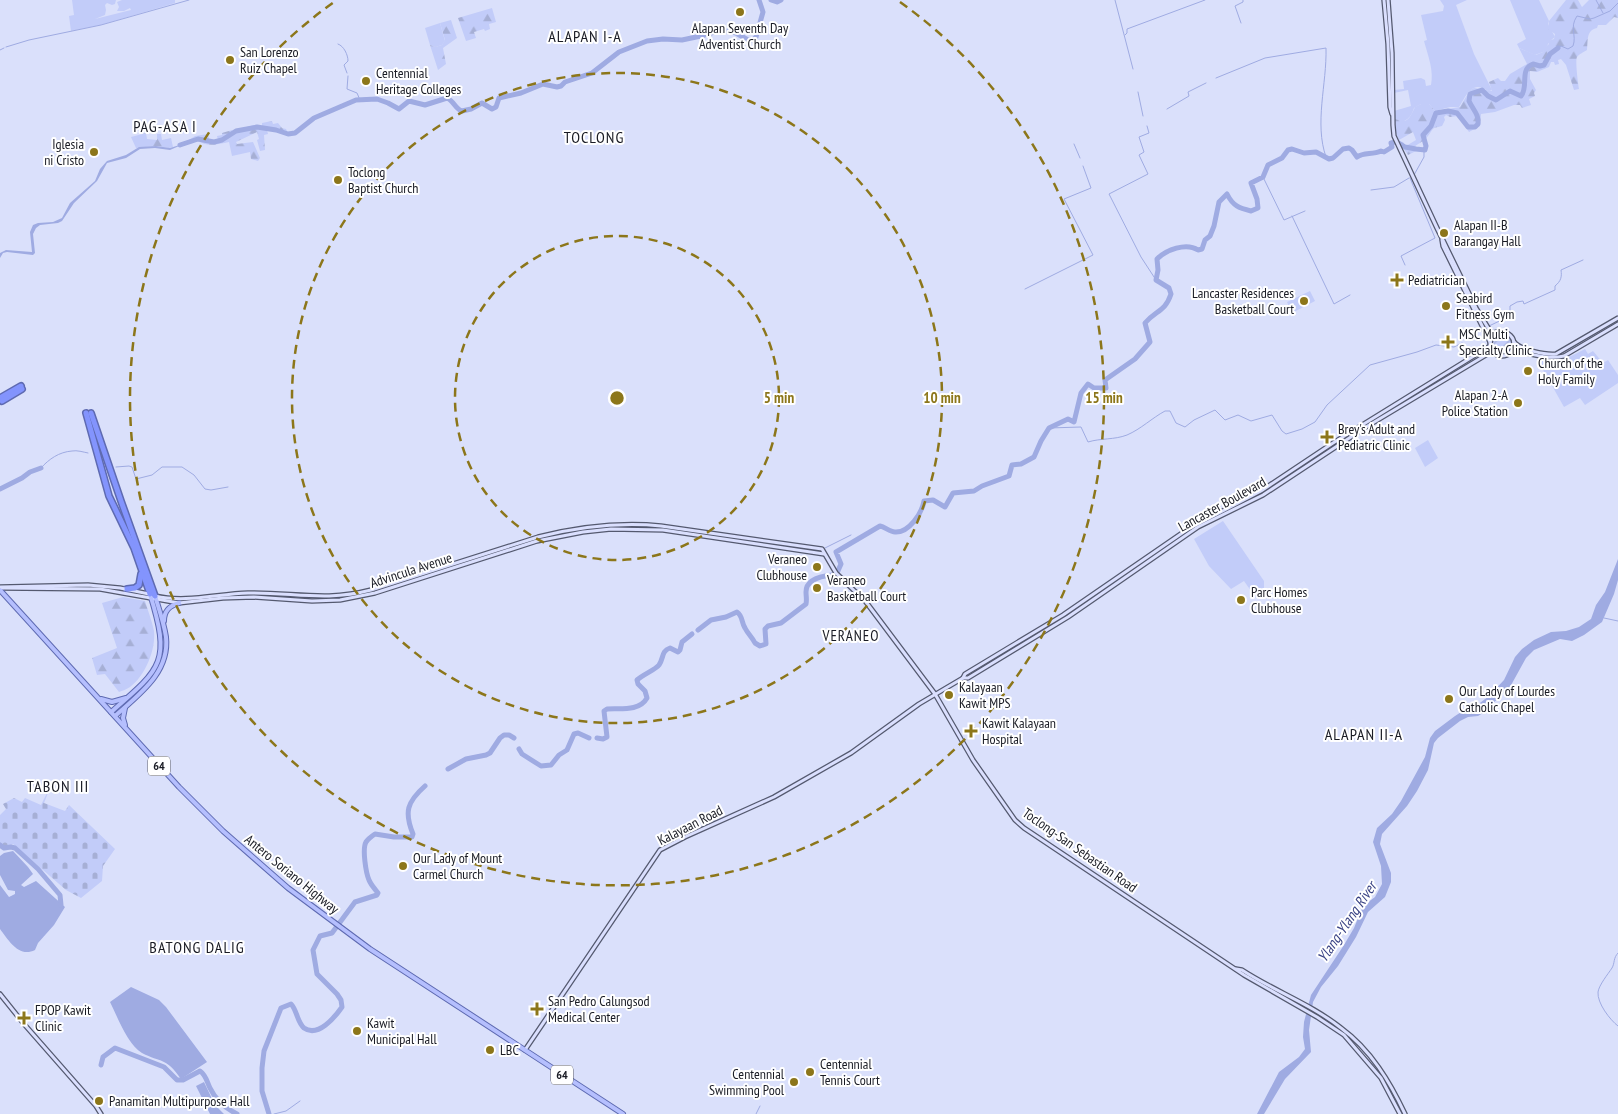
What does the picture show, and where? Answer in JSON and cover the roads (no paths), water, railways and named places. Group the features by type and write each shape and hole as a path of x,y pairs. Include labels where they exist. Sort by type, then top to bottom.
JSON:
{"highway":[{"path":"1,399 22,388"},
{"path":"89,413 113,479 153,597 109,496 89,413"},
{"path":"126,589 135,588 139,585 141,578 140,566"}],"main road":[{"path":"1384,0 1388,44 1390,107 1393,114"},
{"path":"1388,0 1392,53 1394,133 1442,237 1488,329 1493,333 1503,332 1509,334 1520,347 1556,354 1618,318"},
{"path":"1442,237 1443,246 1493,353 1502,356 1516,351 1557,358 1564,356 1618,324"},
{"path":"1490,344 1491,338 1497,332"},
{"path":"1510,352 1514,342"},
{"name":"Lancaster Boulevard","path":"1121,577 1188,529 1241,502 1490,344"},
{"name":"Lancaster Boulevard","path":"935,694 1063,615 1198,527 1263,495 1366,427 1490,352 1493,353"},
{"path":"1285,475 1287,479"},
{"name":"Advincula Avenue","path":"0,588 100,589 180,599 242,594 320,598 371,590 522,542 558,534 598,530 663,530 822,549"},
{"name":"Advincula Avenue","path":"0,588 80,585 126,589 179,604 244,597 317,601 354,598 375,593 558,534"},
{"name":"Advincula Avenue","path":"751,541 824,554"},
{"name":"Toclong-San Sebastian Road","path":"822,549 836,573 862,597 935,694 973,760 1015,820 1128,899 1236,968 1318,1015"},
{"name":"Antero Soriano Highway","path":"0,588 175,784 218,826 288,888 370,949 623,1114"},
{"path":"153,597 164,626"},
{"path":"113,714 151,674 160,655 161,640 153,597"},
{"path":"113,714 127,705 151,682 161,667 166,645 164,617 171,607 179,604"},
{"name":"Kalayaan Road","path":"524,1050 660,850 774,797 851,753 935,694"},
{"path":"97,697 112,702 130,696"},
{"path":"127,705 123,718 124,724 131,734"},
{"path":"0,994 94,1103 100,1114"},
{"path":"1318,1015 1344,1035 1362,1054 1381,1078 1400,1114"},
{"path":"1318,1015 1346,1032 1369,1056 1388,1081 1405,1114"}],"waterway":[{"path":"6,47 29,40 101,25 189,0"},
{"path":"180,145 198,139 214,142 222,140 236,131 257,127 288,134 295,133 314,118 356,100 377,99 399,109 409,101 425,105 447,98 462,111 482,103 492,109 496,107 499,98 521,93 543,84 561,86 565,82 592,73 619,52 647,41 663,39 682,40 721,30 736,33 748,40 753,40 756,37 763,12 759,0"},
{"path":"771,0 777,2 781,0"},
{"path":"1115,0 1133,69"},
{"path":"1125,35 1127,29 1205,0"},
{"path":"1241,23 1235,6 1243,2 1243,0"},
{"path":"1596,0 1603,13"},
{"path":"1558,48 1561,46 1568,49 1573,46 1573,28 1577,16 1594,18 1610,11 1618,3"},
{"path":"338,44 344,49 347,56 348,61 344,65 347,73"},
{"path":"0,50 4,48"},
{"path":"1216,78 1265,58 1326,48 1321,117 1321,131 1326,157"},
{"path":"1397,142 1405,147 1425,150 1426,146 1423,135 1431,126 1436,113 1448,111 1457,113 1468,127 1475,127 1478,121 1477,115 1469,101 1470,94 1482,90 1496,100 1510,91 1521,96 1526,70 1529,66 1533,64 1544,65 1550,54 1558,48"},
{"path":"348,76 347,89 357,93 360,100"},
{"path":"1167,109 1189,96 1188,92 1206,83"},
{"path":"1138,92 1143,116"},
{"path":"1147,126 1149,133 1139,137 1144,152 1139,155 1148,174 1109,194 1141,257 1156,280"},
{"path":"837,573 841,564 836,552 880,526 893,532 905,529 918,516 924,501 933,500 945,507 953,493 974,491 1009,476 1012,465 1021,464 1034,457 1049,428 1068,419 1074,422 1081,393 1088,384 1094,388 1106,388 1105,380 1135,359 1150,342 1145,323 1163,308 1171,294 1169,288 1156,280 1158,270 1157,259 1176,248 1202,249 1205,240 1210,236 1214,226 1219,202 1227,194 1234,204 1240,207 1251,211 1258,208 1251,183 1263,177 1268,165 1282,158 1288,150 1292,149 1304,153 1316,152 1329,159 1333,158 1343,149 1349,148 1357,157 1381,151 1384,152 1392,147 1391,143 1395,142"},
{"path":"1074,144 1080,158"},
{"path":"1414,175 1424,157 1424,151"},
{"path":"1025,289 1093,255 1064,199 1091,188 1083,166"},
{"path":"1263,177 1284,220 1305,211"},
{"path":"1371,190 1394,187 1409,178"},
{"path":"1405,265 1401,256 1435,238 1410,178"},
{"path":"1292,216 1334,304 1350,295"},
{"path":"1489,326 1510,316 1510,306 1517,302 1523,301 1524,304 1555,290 1555,286 1561,279 1561,270 1583,260"},
{"path":"1049,428 1081,427 1088,442 1127,435 1165,411 1170,411 1176,423 1185,427 1194,420 1215,410 1225,420 1238,415 1251,421 1272,415 1286,434 1315,422 1327,405 1370,365 1436,345 1454,347 1462,343"},
{"path":"41,468 59,454 76,451 88,453"},
{"path":"116,467 132,467 136,479 152,475 162,467 182,467 194,475 205,489 211,490 228,487"},
{"path":"0,489 41,468"},
{"path":"825,548 851,535"},
{"path":"698,630 711,620 726,617 737,612 755,643 760,646 766,644 765,629 768,626 781,623 806,604 807,588 812,581 819,577 832,575"},
{"path":"1604,618 1618,621"},
{"path":"597,738 603,739 607,737 604,711 607,709 634,707 644,702 647,698 645,691 638,684 637,680 659,665 667,649 670,648 678,652 682,642 692,634"},
{"path":"519,749 522,754 541,766 551,765 559,755 567,750 574,734 578,733 589,738"},
{"path":"448,769 466,759 490,753 504,735 514,738"},
{"path":"269,1114 262,1091 262,1068 264,1051 281,1008 291,1004 304,1028 315,1030 326,1025 342,1007 341,1000 337,994 317,974 313,950 320,936 332,933 355,902 377,895 378,893 370,882 367,872 364,855 366,842 375,834 412,837 408,813 409,808 414,797 425,786"},
{"path":"0,845 4,848 15,848 38,869 60,895 61,905"},
{"path":"1618,953 1612,968 1598,992 1605,1011 1618,1026"},
{"path":"101,1065 103,1057 115,1048 164,1067 177,1080 183,1080 200,1071 218,1100 237,1114"},
{"path":"274,1114 286,1111 300,1101"},
{"path":"756,1114 760,1106"}],"place":[{"name":"Alapan Seventh Day Adventist Church","path":"740,12"},
{"name":"San Lorenzo Ruiz Chapel","path":"230,60"},
{"name":"Centennial Heritage Colleges","path":"366,81"},
{"name":"Iglesia ni Cristo","path":"94,152"},
{"name":"Toclong Baptist Church","path":"338,180"},
{"name":"Alapan II-B Barangay Hall","path":"1444,233"},
{"name":"Pediatrician","path":"1397,280"},
{"name":"Lancaster Residences Basketball Court","path":"1304,301"},
{"name":"Seabird Fitness Gym","path":"1446,306"},
{"name":"MSC Multi Specialty Clinic","path":"1448,342"},
{"name":"Church of the Holy Family","path":"1528,371"},
{"name":"Alapan 2-A Police Station","path":"1518,403"},
{"name":"Brey's Adult and Pediatric Clinic","path":"1327,437"},
{"name":"Veraneo Clubhouse","path":"817,567"},
{"name":"Veraneo Basketball Court","path":"817,588"},
{"name":"Parc Homes Clubhouse","path":"1241,600"},
{"name":"Kalayaan Kawit MPS","path":"949,695"},
{"name":"Our Lady of Lourdes Catholic Chapel","path":"1449,699"},
{"name":"Kawit Kalayaan Hospital","path":"971,731"},
{"name":"Our Lady of Mount Carmel Church","path":"403,866"},
{"name":"San Pedro Calungsod Medical Center","path":"537,1009"},
{"name":"FPOP Kawit Clinic","path":"24,1018"},
{"name":"Kawit Municipal Hall","path":"357,1031"},
{"name":"LBC","path":"490,1050"},
{"name":"Centennial Tennis Court","path":"810,1072"},
{"name":"Centennial Swimming Pool","path":"794,1082"},
{"name":"Panamitan Multipurpose Hall","path":"99,1101"}],"district":[{"name":"ALAPAN I-A","path":"585,36"},
{"name":"PAG-ASA I","path":"165,126"},
{"name":"TOCLONG","path":"594,137"},
{"name":"VERANEO","path":"851,636"},
{"name":"ALAPAN II-A","path":"1364,734"},
{"name":"TABON III","path":"58,786"},
{"name":"BATONG DALIG","path":"197,947"}],"water label":[{"name":"Ylang-Ylang River","path":"1347,922"}]}
